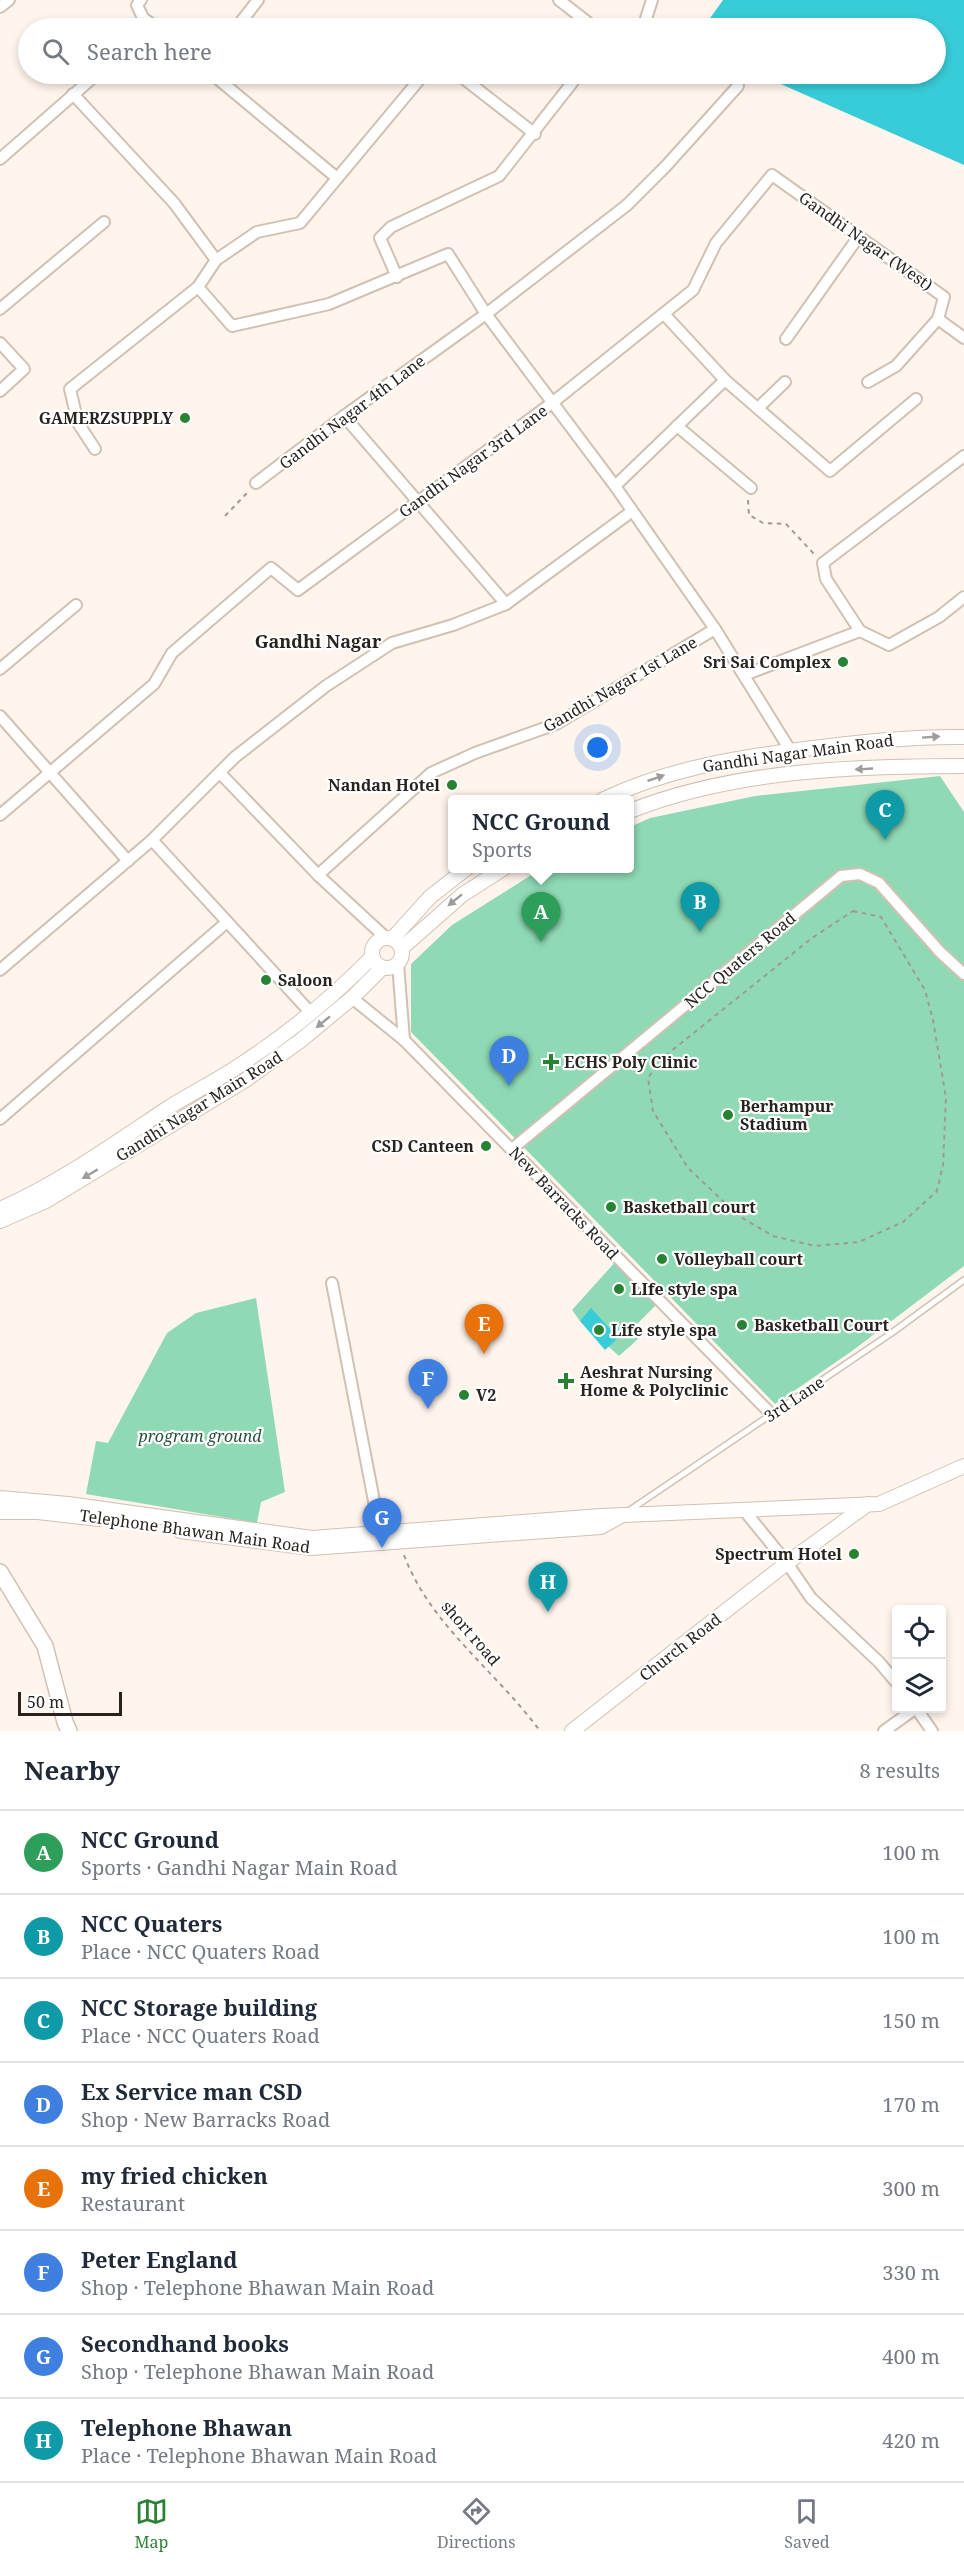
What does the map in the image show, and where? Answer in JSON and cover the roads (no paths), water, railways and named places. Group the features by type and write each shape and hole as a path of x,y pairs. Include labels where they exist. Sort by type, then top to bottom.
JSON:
{"main road":[{"path":"0,1572 45,1646 64,1722 69,1731"}],"street":[{"path":"0,7 9,0"},
{"path":"140,18 137,5 141,0"},
{"path":"244,18 258,0"},
{"path":"559,0 582,18"},
{"path":"646,18 652,0"},
{"path":"0,159 85,84"},
{"path":"224,84 337,178"},
{"path":"95,449 78,423 70,389 198,287 216,260 257,232 300,223 416,84"},
{"path":"471,84 535,134"},
{"path":"397,277 380,238 391,227 500,176 535,134 572,84"},
{"name":"Gandhi Nagar 4th Lane","path":"256,483 344,416 486,314 627,205 666,166 738,86"},
{"path":"73,94 174,203 216,260"},
{"name":"Gandhi Nagar (West)","path":"772,175 944,297 938,319"},
{"name":"Gandhi Nagar 3rd Lane","path":"50,773 154,684 172,653 271,568 298,591 552,403 693,290 716,243 772,175"},
{"path":"0,309 104,222"},
{"path":"786,339 859,236"},
{"path":"198,287 232,326 329,304 448,254 486,314 615,486 715,629 790,750"},
{"path":"664,314 725,380 830,471 916,399"},
{"path":"868,382 896,366 938,319 964,338"},
{"path":"0,344 24,369 0,391"},
{"path":"615,486 725,380"},
{"path":"758,408 785,382"},
{"path":"344,416 506,604"},
{"path":"677,426 751,488"},
{"path":"964,456 823,563 826,579 860,631 890,645 939,617 964,597"},
{"path":"0,970 152,840 235,757 326,686 392,643 453,625 506,604 631,512"},
{"path":"0,669 75,605"},
{"name":"Gandhi Nagar 1st Lane","path":"318,875 431,773 475,753 556,724 715,629"},
{"path":"744,675 860,631"},
{"path":"0,716 128,861"},
{"name":"Gandhi Nagar Main Road","path":"615,795 678,770 790,750 852,742 964,737"},
{"name":"Gandhi Nagar Main Road","path":"634,809 672,795 735,781 861,768 964,765"},
{"path":"0,815 50,773"},
{"path":"220,773 318,875 394,941 404,1040"},
{"path":"152,840 310,1012"},
{"path":"394,941 430,897 461,873"},
{"path":"394,941 496,873"},
{"name":"NCC Quaters Road","path":"512,1149 841,876 860,874 879,883 940,952 964,974"},
{"path":"0,1119 227,922"},
{"name":"Gandhi Nagar Main Road","path":"0,1209 76,1169 182,1099 249,1060 346,984 371,958 372,950 394,941"},
{"path":"371,958 382,968 398,964"},
{"name":"Gandhi Nagar Main Road","path":"0,1221 46,1201 244,1081 300,1041 352,998 382,968"},
{"name":"New Barracks Road","path":"352,998 404,1040 771,1414"},
{"path":"332,1283 380,1532"},
{"path":"867,1505 876,1498 964,1458"},
{"path":"623,1515 879,1504 964,1466"},
{"name":"Telephone Bhawan Main Road","path":"0,1498 68,1504 312,1538 623,1515"},
{"name":"Church Road","path":"572,1731 787,1563 867,1505"},
{"path":"743,1509 812,1598 892,1677"},
{"name":"Telephone Bhawan Main Road","path":"0,1512 72,1515 311,1548 602,1527 623,1515"},
{"path":"884,1731 916,1708 932,1731"}],"lane":[{"name":"3rd Lane","path":"623,1515 964,1280"}],"water":[{"path":"723,0 964,0 964,165 781,84 946,84 946,18 710,18"},
{"name":"Life style spa","path":"591,1308 618,1338 605,1350 580,1321"}],"place":[{"name":"GAMERZSUPPLY","path":"185,418"},
{"name":"Sri Sai Complex","path":"843,662"},
{"name":"Nandan Hotel","path":"452,785"},
{"name":"NCC Storage building","path":"885,840"},
{"name":"NCC Quaters","path":"700,932"},
{"name":"NCC Ground","path":"541,942"},
{"name":"Saloon","path":"266,980"},
{"name":"ECHS Poly Clinic","path":"551,1062"},
{"name":"Ex Service man CSD","path":"509,1086"},
{"name":"Berhampur Stadium","path":"728,1115"},
{"name":"CSD Canteen","path":"486,1146"},
{"name":"Basketball court","path":"611,1207"},
{"name":"Volleyball court","path":"662,1259"},
{"name":"LIfe style spa","path":"619,1289"},
{"name":"Basketball Court","path":"742,1325"},
{"name":"Life style spa","path":"599,1330"},
{"name":"my fried chicken","path":"484,1354"},
{"name":"Aeshrat Nursing Home & Polyclinic","path":"566,1381"},
{"name":"V2","path":"464,1395"},
{"name":"Peter England","path":"428,1409"},
{"name":"Secondhand books","path":"382,1548"},
{"name":"Spectrum Hotel","path":"854,1554"},
{"name":"Telephone Bhawan","path":"548,1612"}],"district":[{"name":"Gandhi Nagar","path":"318,641"}],"park label":[{"name":"program ground","path":"200,1436"}]}
